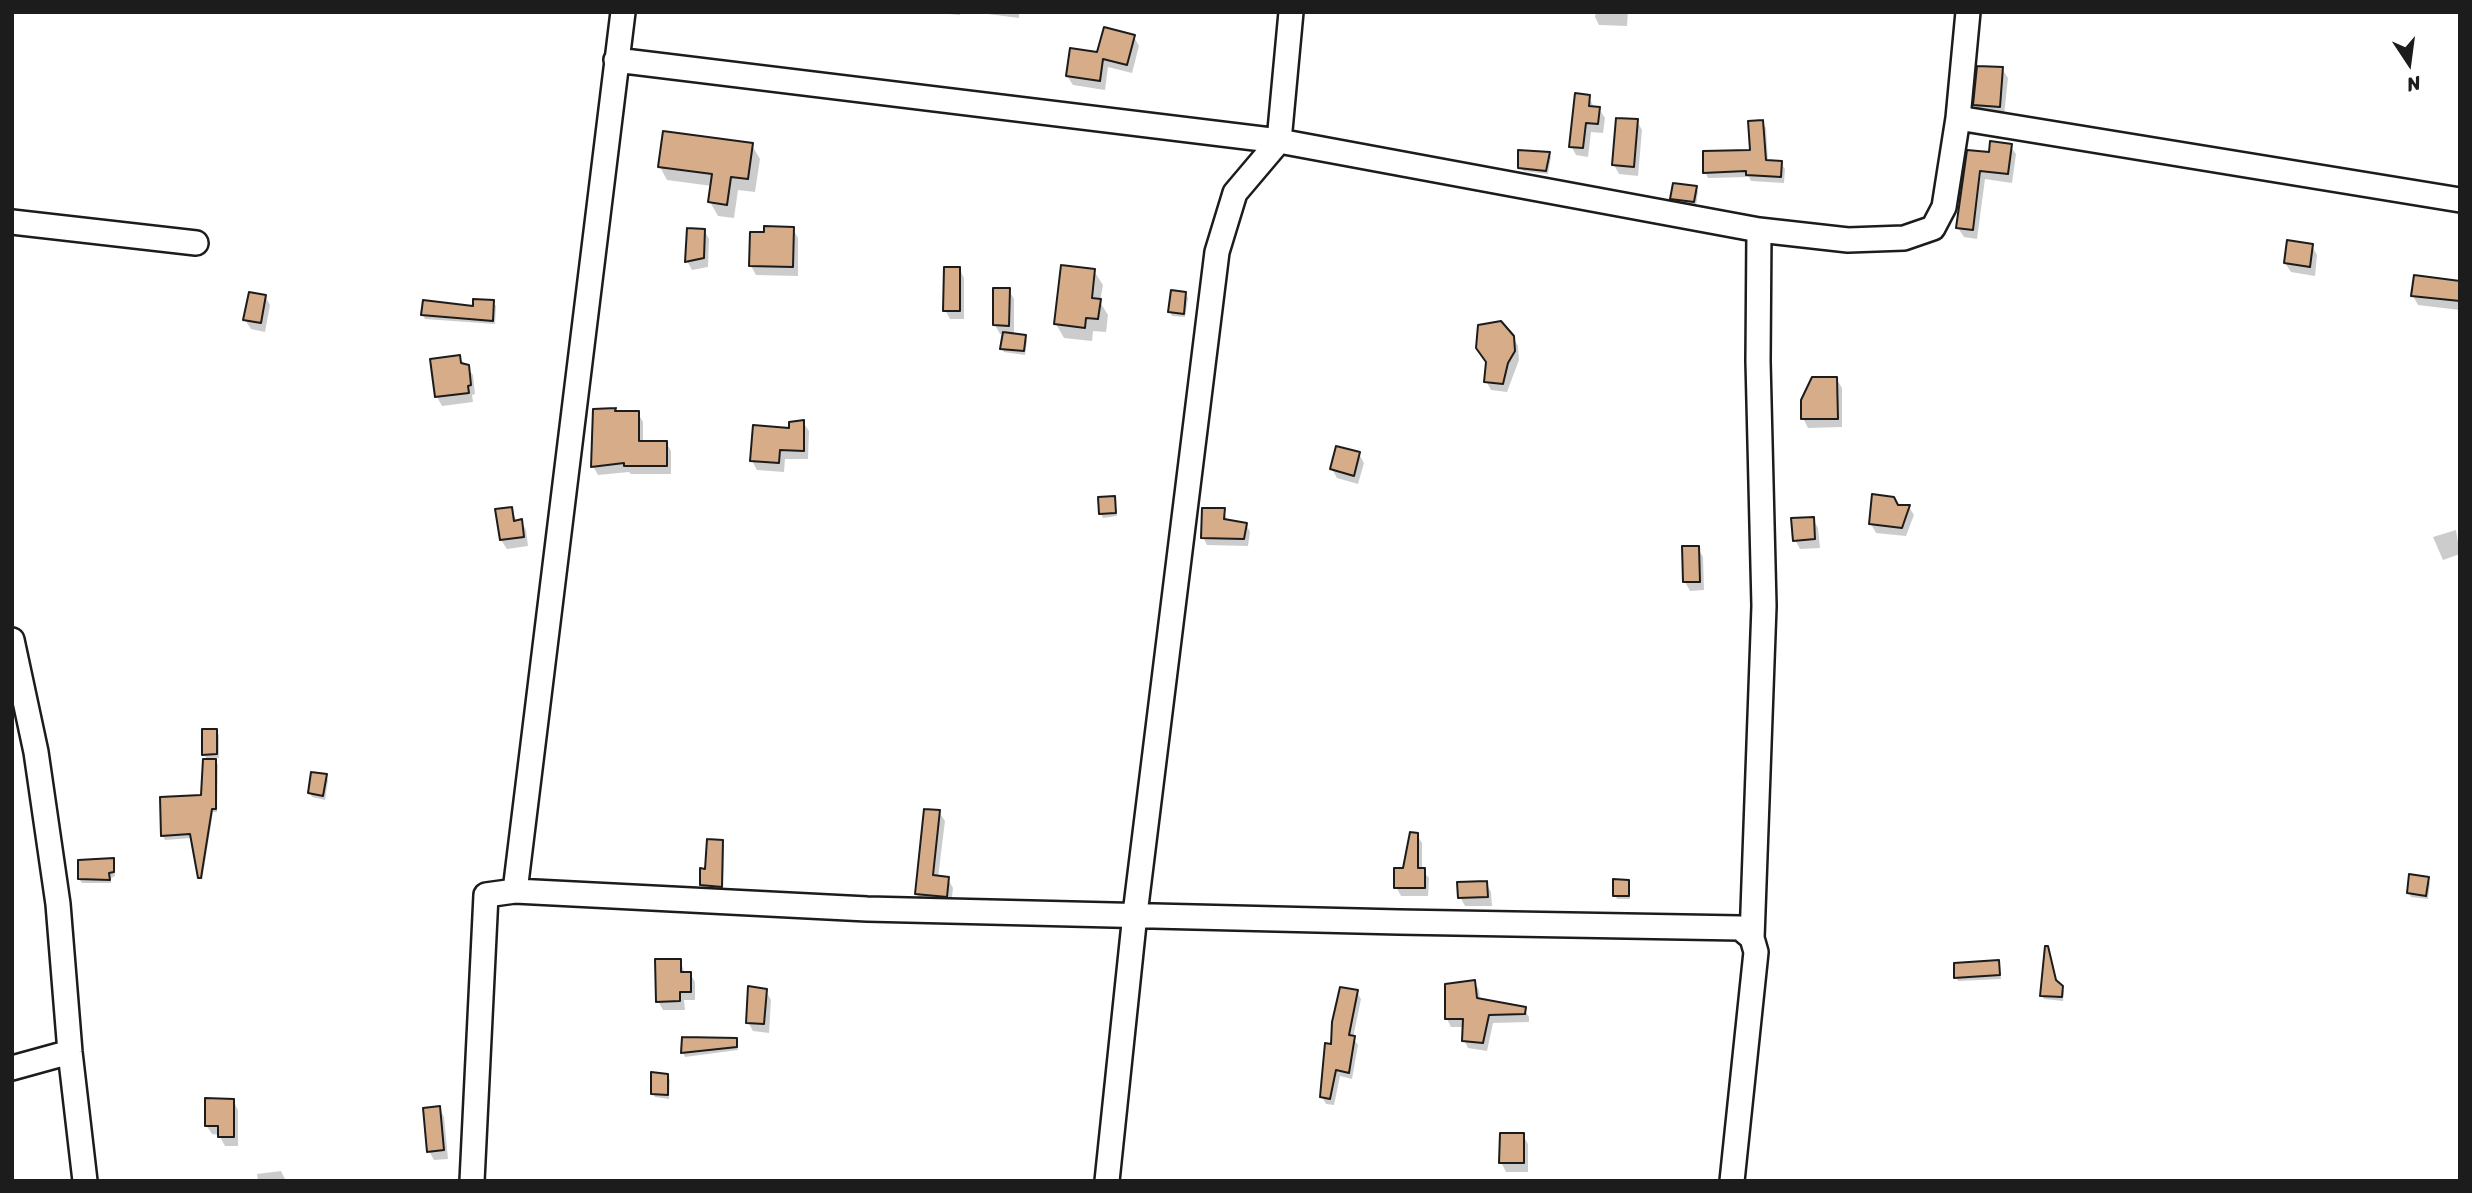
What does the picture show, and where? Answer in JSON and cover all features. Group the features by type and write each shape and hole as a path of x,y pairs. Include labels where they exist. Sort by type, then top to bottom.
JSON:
{"street":[{"path":"515,891 622,12"},
{"path":"1107,1181 1135,914 1217,252 1235,193 1279,141 1291,12"},
{"path":"616,60 1279,141 1759,230 1848,240 1904,238 1933,228 1944,207 1958,118 1968,12"},
{"path":"1958,118 2460,200"},
{"path":"12,222 196,243"},
{"path":"1732,1181 1756,952 1752,938 1764,606 1758,361 1759,230"},
{"path":"12,640 36,752 58,904 70,1052 85,1181"},
{"path":"472,1181 486,895 515,891 867,909 1740,928 1752,938"},
{"path":"12,1068 70,1052"}],"building":[{"path":"1104,27 1135,35 1127,65 1103,59 1100,81 1066,76 1070,48 1097,52"},
{"path":"1977,66 2003,67 2000,107 1973,105"},
{"path":"1575,93 1590,95 1589,106 1600,107 1598,124 1586,123 1583,148 1569,147"},
{"path":"1616,118 1638,119 1634,167 1612,165"},
{"path":"1763,120 1766,160 1782,161 1781,177 1746,175 1746,171 1703,173 1703,151 1750,150 1748,121"},
{"path":"663,131 753,143 748,179 731,177 727,205 708,202 712,174 658,167"},
{"path":"1990,141 2012,144 2008,174 1980,171 1973,230 1956,228 1967,150 1989,152"},
{"path":"1518,150 1550,152 1546,171 1518,168"},
{"path":"1673,183 1697,186 1694,202 1670,199"},
{"path":"764,226 794,227 793,267 749,266 750,232 764,232"},
{"path":"687,228 705,229 704,258 685,262"},
{"path":"2287,240 2313,244 2310,267 2284,263"},
{"path":"1061,265 1095,269 1092,298 1101,299 1098,319 1086,318 1085,328 1054,324"},
{"path":"944,267 960,267 960,311 943,311"},
{"path":"2414,275 2460,281 2460,301 2411,296"},
{"path":"993,288 1010,288 1009,326 993,325"},
{"path":"1171,290 1186,292 1184,314 1168,312"},
{"path":"249,292 266,295 261,323 243,320"},
{"path":"473,299 494,300 493,321 421,315 423,300 473,306"},
{"path":"1501,321 1514,336 1515,351 1508,363 1503,384 1484,382 1486,362 1476,348 1478,325"},
{"path":"1003,332 1026,335 1024,351 1000,349"},
{"path":"460,355 461,363 469,365 469,393 435,397 430,359"},
{"path":"1812,377 1837,377 1838,419 1801,419 1801,400"},
{"path":"616,408 615,411 639,411 639,441 667,441 667,466 624,466 624,463 591,467 593,409"},
{"path":"804,420 804,451 780,450 779,463 750,461 753,425 789,428 789,422"},
{"path":"1336,446 1360,452 1354,476 1330,469"},
{"path":"1872,494 1894,497 1898,505 1910,505 1902,528 1869,524"},
{"path":"1115,496 1116,513 1099,514 1098,497"},
{"path":"512,507 514,521 522,519 524,537 500,540 495,509"},
{"path":"1202,508 1225,508 1224,519 1247,523 1244,539 1201,538"},
{"path":"1814,517 1815,539 1793,541 1791,518"},
{"path":"1682,546 1699,546 1700,582 1683,582"},
{"path":"202,729 217,729 217,754 202,755"},
{"path":"203,759 216,759 216,809 212,809 201,878 198,878 190,834 161,836 160,797 201,795"},
{"path":"311,772 327,774 323,796 308,793"},
{"path":"924,809 940,810 933,875 949,877 947,897 915,894"},
{"path":"1410,832 1418,833 1418,868 1425,868 1425,888 1394,888 1394,868 1403,868"},
{"path":"707,839 723,840 722,887 700,885 700,868 705,869"},
{"path":"114,858 114,872 109,873 110,880 78,879 78,860"},
{"path":"2409,874 2429,877 2426,896 2407,893"},
{"path":"1613,879 1629,880 1629,896 1613,896"},
{"path":"1487,881 1488,897 1458,898 1457,882"},
{"path":"2045,946 2048,946 2056,980 2063,986 2062,997 2040,996"},
{"path":"655,959 681,959 681,972 691,972 691,992 680,992 680,1001 656,1002"},
{"path":"1999,960 2000,975 1954,978 1954,963"},
{"path":"1475,980 1477,998 1526,1007 1525,1014 1489,1015 1483,1043 1462,1041 1463,1019 1445,1019 1445,984"},
{"path":"748,986 767,989 764,1024 746,1023"},
{"path":"1340,987 1358,990 1349,1035 1355,1036 1349,1073 1336,1070 1330,1099 1320,1097 1325,1043 1331,1044 1332,1022"},
{"path":"682,1037 737,1038 737,1047 681,1053"},
{"path":"651,1072 668,1074 668,1095 651,1094"},
{"path":"205,1098 234,1099 234,1137 218,1137 218,1126 205,1126"},
{"path":"440,1106 444,1150 427,1152 423,1108"},
{"path":"1500,1133 1524,1133 1524,1163 1499,1163"}]}
